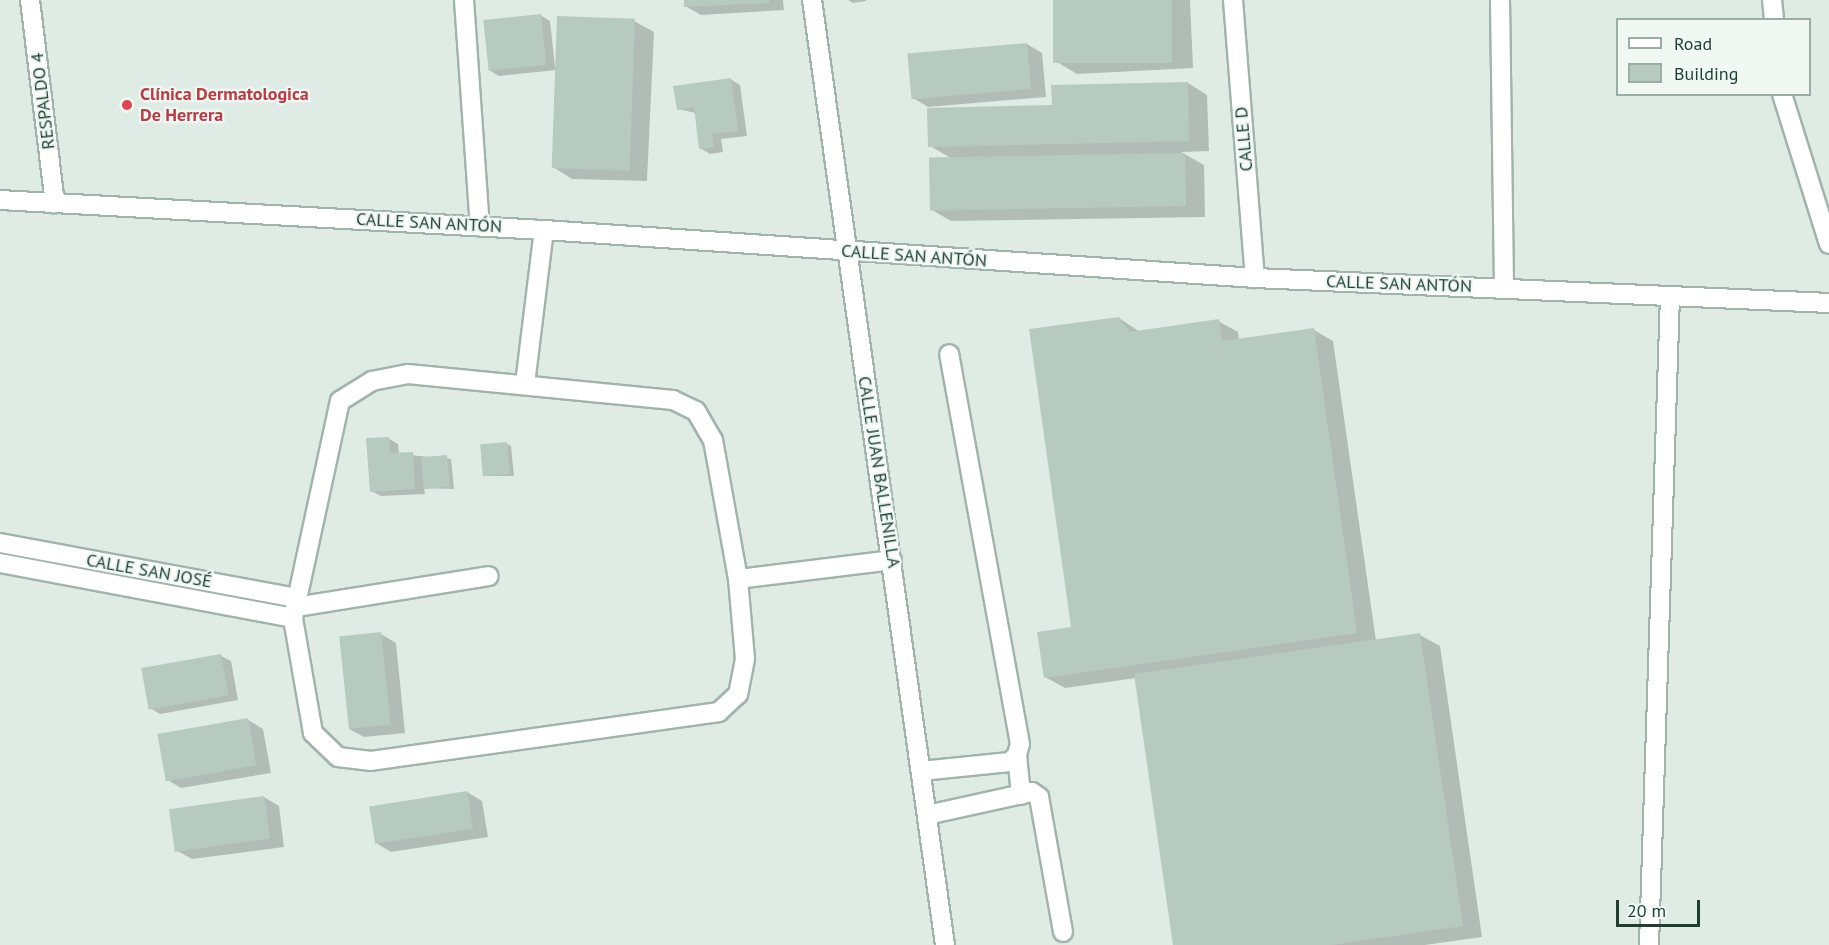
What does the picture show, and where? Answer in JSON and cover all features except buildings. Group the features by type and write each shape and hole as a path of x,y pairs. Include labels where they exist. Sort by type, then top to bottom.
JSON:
{"street":[{"name":"RESPALDO 4","path":"30,0 55,202"},
{"path":"464,0 480,226"},
{"name":"CALLE JUAN BALLENILLA","path":"812,0 945,945"},
{"name":"CALLE D","path":"1233,0 1255,278"},
{"path":"1500,0 1504,289"},
{"path":"1772,0 1774,18"},
{"path":"1783,96 1829,244"},
{"name":"CALLE SAN ANTÓN","path":"0,200 480,226 1255,278 1829,303"},
{"path":"525,384 544,230"},
{"path":"1649,945 1670,296"},
{"path":"949,354 1019,736 1017,755 1021,795"},
{"path":"408,374 525,384 673,400 696,411 713,440 738,579 745,659 738,694 719,712 371,761 338,757 313,733 295,608 340,401 372,381 408,374"},
{"name":"CALLE SAN JOSÉ","path":"0,543 295,608"},
{"path":"738,579 892,560"},
{"name":"CALLE SAN JOSÉ","path":"0,563 295,608"},
{"path":"295,608 489,576"},
{"path":"921,771 1010,762 1017,755"},
{"path":"927,814 1032,792 1039,797 1063,932"}],"place":[{"name":"Clínica Dermatologica De Herrera","path":"127,105"}]}
